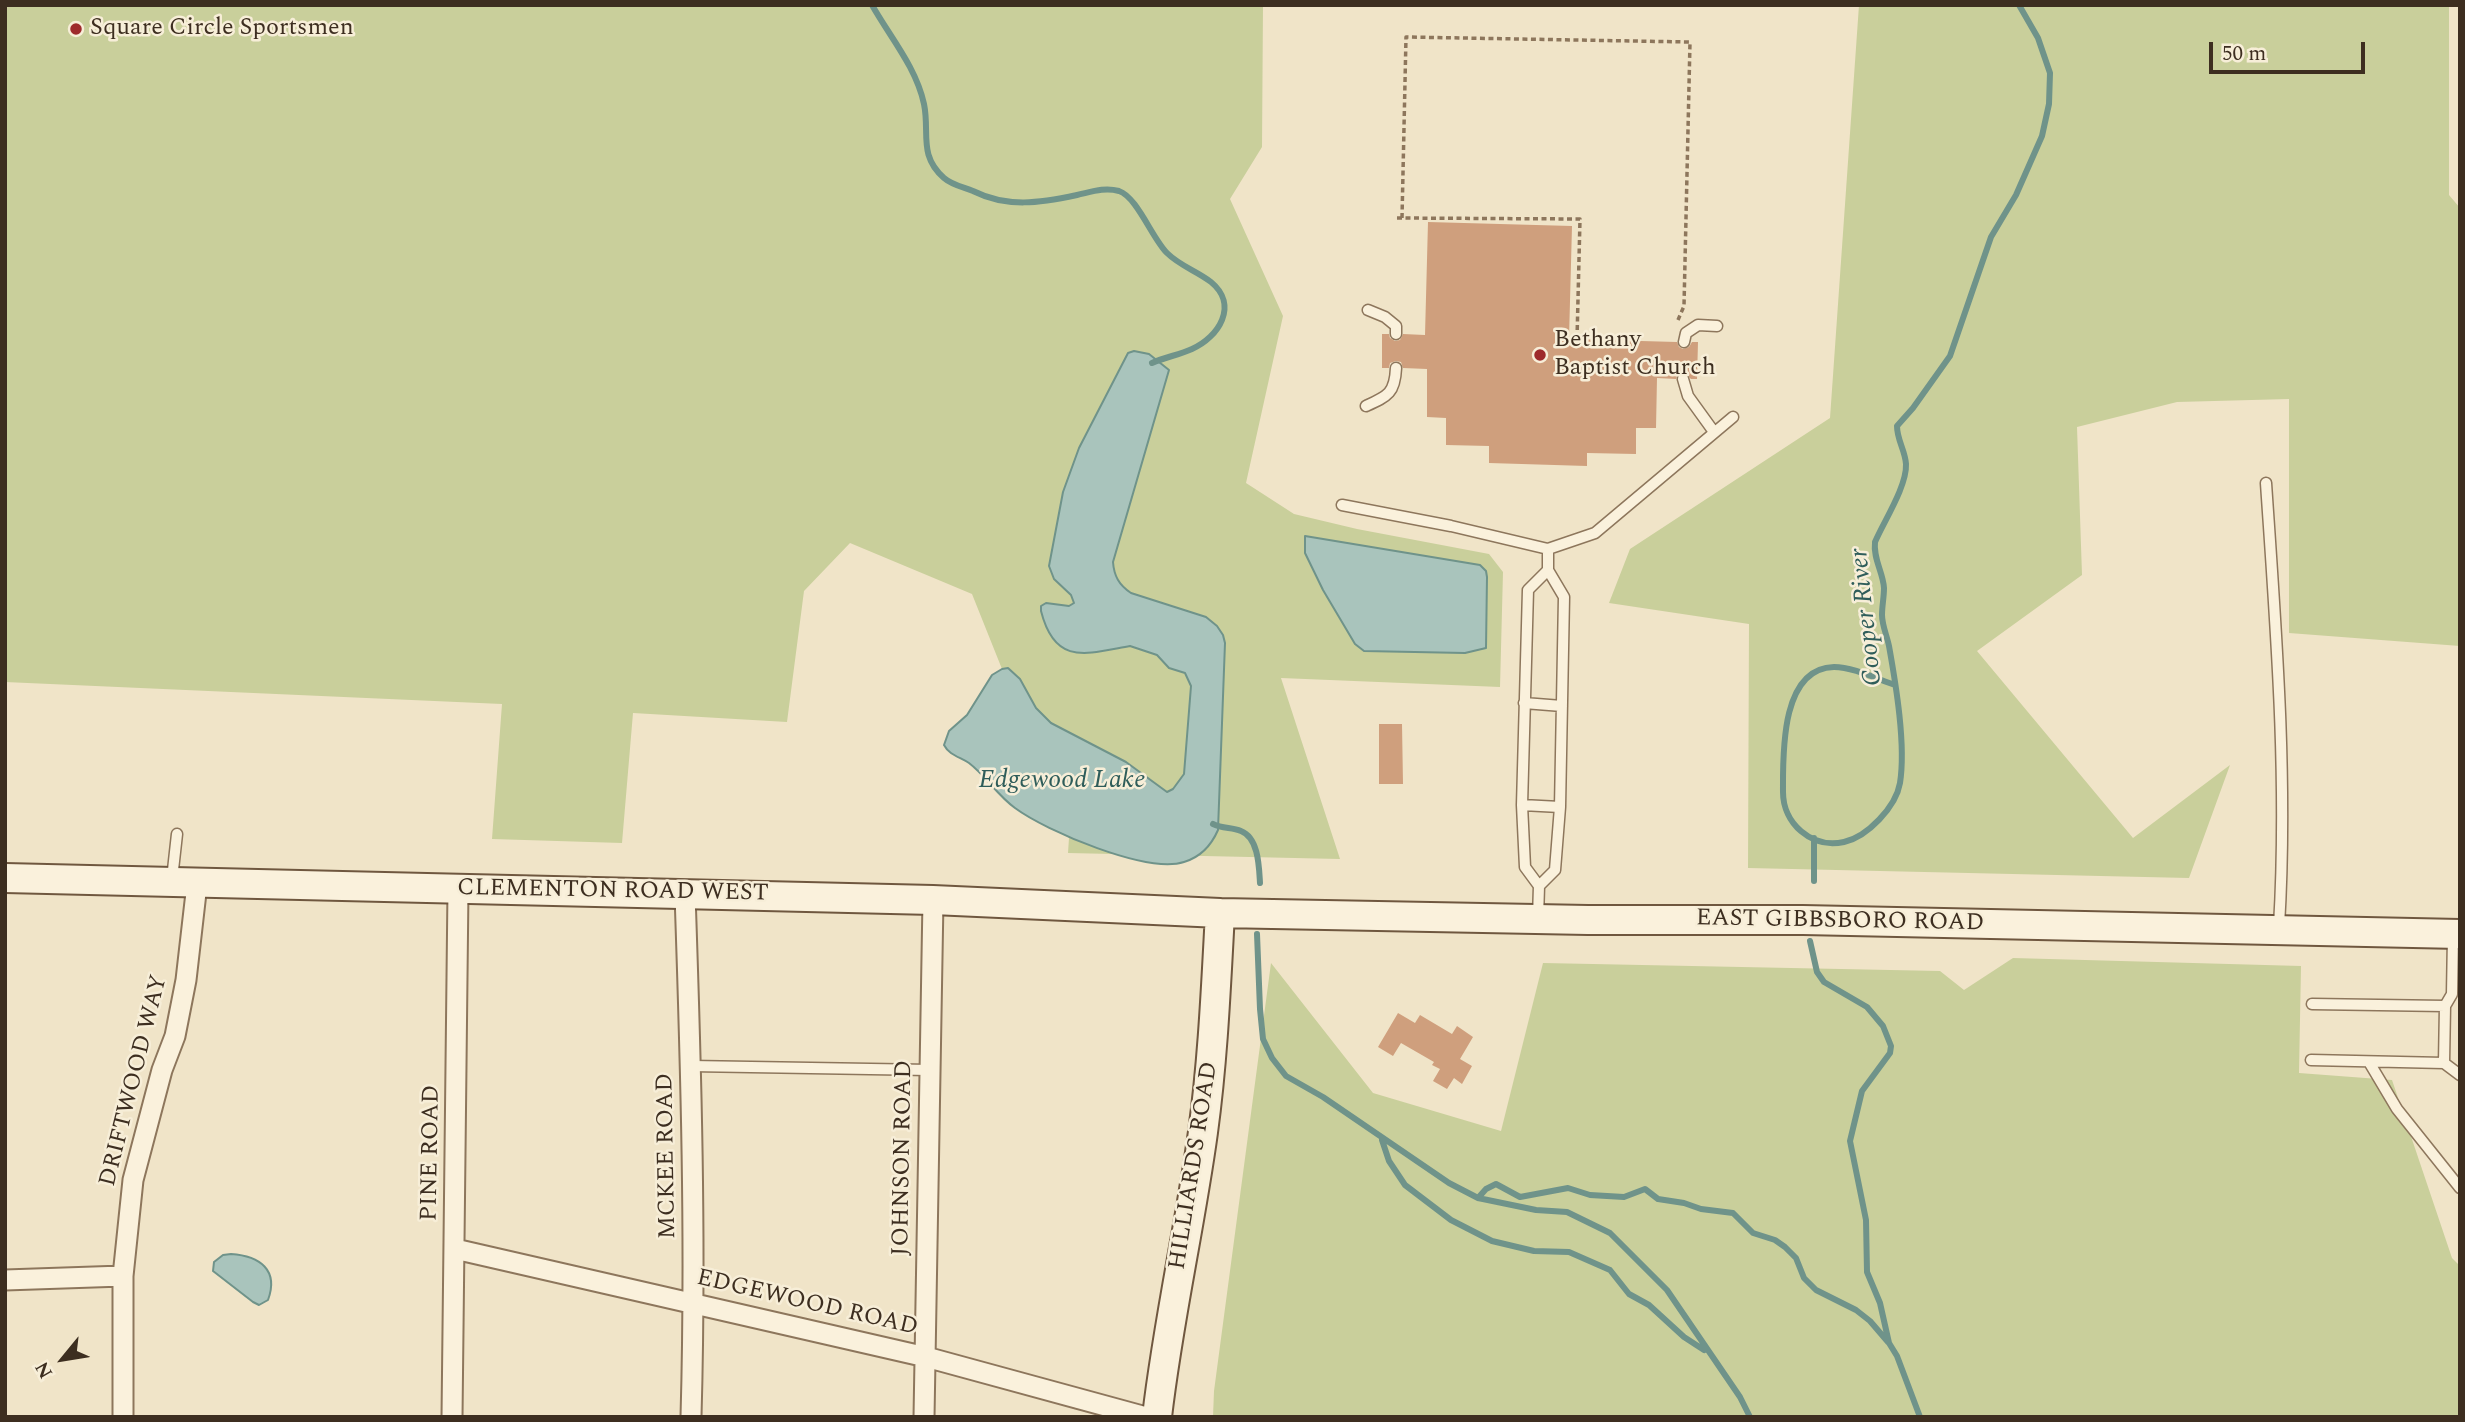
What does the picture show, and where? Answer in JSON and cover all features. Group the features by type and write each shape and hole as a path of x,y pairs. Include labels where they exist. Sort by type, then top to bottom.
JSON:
{"main road":[{"name":"CLEMENTON ROAD WEST","path":"5,878 933,900 1220,913"},
{"name":"EAST GIBBSBORO ROAD","path":"1220,913 1538,919 1803,920 2457,934"},
{"name":"HILLIARDS ROAD","path":"1157,1417 1164,1357 1203,1133 1213,1047 1220,913"}],"street":[{"name":"DRIFTWOOD WAY","path":"122,1417 124,1276 133,1180 162,1070 175,1036 186,980 184,884"},
{"name":"PINE ROAD","path":"452,1417 458,889"},
{"name":"MCKEE ROAD","path":"685,894 691,1066 694,1304 691,1417"},
{"name":"JOHNSON ROAD","path":"924,1417 933,900"},
{"name":"EDGEWOOD ROAD","path":"455,1249 926,1357 1146,1417"},
{"path":"5,1280 124,1276"}],"lane":[{"path":"1368,310 1385,317 1396,326 1396,334"},
{"path":"1684,342 1686,333 1699,325 1717,326"},
{"path":"1366,407 1384,398 1395,385 1396,368"},
{"path":"1683,379 1688,396 1714,432"},
{"path":"1342,505 1451,526 1548,549 1595,533 1732,417"},
{"path":"2266,483 2279,683 2282,881 2279,930"},
{"path":"1539,886 1555,870 1560,807 1564,597 1548,570 1548,549"},
{"path":"1538,919 1539,886 1525,867 1522,805 1524,703 1528,590 1548,570"},
{"path":"1524,703 1562,706"},
{"path":"1522,805 1560,807"},
{"path":"177,834 184,884"},
{"path":"2444,1063 2445,1006 2456,994 2457,934"},
{"path":"2312,1004 2445,1006"},
{"path":"2311,1060 2444,1063 2460,1075"},
{"path":"2369,1062 2397,1109 2460,1188"},
{"path":"691,1066 930,1070"}],"path":[{"path":"1577,339 1580,219 1400,218 1406,37 1690,42 1684,306 1675,325"}],"green space":[{"path":"5,5 1263,5 1262,147 1230,199 1283,316 1246,483 1294,514 1489,554 1503,572 1500,687 1281,678 1340,859 1068,853 1069,838 944,745 1002,669 972,594 850,543 804,591 787,722 633,713 622,843 492,839 502,704 5,682"},
{"path":"1859,5 2449,5 2449,195 2460,208 2460,646 2289,633 2289,399 2177,402 2077,427 2082,575 1977,651 2133,838 2230,765 2189,878 1748,868 1749,624 1609,603 1630,549 1830,418"},
{"path":"2013,958 2301,966 2299,1073 2392,1080 2452,1258 2460,1266 2460,1417 1213,1417 1214,1391 1271,963 1373,1093 1501,1131 1543,963 1940,971 1964,990"}],"water":[{"name":"Edgewood Lake","path":"1134,351 1149,354 1169,370 1113,562 1115,572 1123,587 1131,593 1206,617 1217,626 1225,643 1218,830 1209,846 1200,854 1184,862 1167,864 1122,856 1049,828 1015,808 975,768 952,754 944,745 949,731 967,715 992,675 1008,668 1020,679 1036,708 1051,723 1126,762 1167,792 1173,789 1184,774 1191,686 1185,673 1169,668 1157,655 1130,646 1086,653 1064,648 1047,629 1041,611 1041,606 1046,603 1069,606 1074,603 1071,595 1054,579 1049,566 1063,492 1079,448 1128,353"},
{"path":"1305,536 1480,565 1486,571 1487,577 1486,648 1465,653 1364,651 1355,644 1323,590 1305,553"},
{"path":"223,1255 251,1258 264,1266 271,1280 268,1300 259,1305 253,1302 213,1271 214,1262"}],"building":[{"name":"Bethany Baptist Church","path":"1428,222 1572,226 1569,339 1677,342 1683,349 1689,347 1692,342 1698,342 1697,379 1691,379 1684,372 1678,373 1676,379 1657,378 1656,428 1636,428 1636,454 1587,453 1587,466 1489,463 1489,446 1446,445 1446,418 1427,417 1427,369 1403,368 1401,362 1396,361 1390,363 1389,368 1382,368 1382,334 1389,334 1395,341 1400,340 1403,334 1425,335"},
{"path":"1379,724 1402,724 1403,784 1379,784"},
{"path":"1398,1013 1415,1023 1420,1015 1452,1034 1457,1026 1473,1037 1460,1059 1472,1066 1462,1084 1454,1078 1447,1089 1433,1081 1440,1069 1432,1065 1434,1062 1401,1043 1393,1056 1378,1047"}],"waterway":[{"path":"872,5 915,77 926,115 928,152 931,161 944,178 986,196 1011,202 1050,200 1103,190 1119,191 1132,201 1167,253 1211,282 1219,291 1224,300 1224,310 1222,320 1210,337 1192,349 1152,363"},
{"name":"Cooper River","path":"1895,685 1857,671 1834,667 1816,671 1803,682 1794,697 1785,737 1784,803 1794,823 1810,837 1832,843 1844,842 1862,834 1887,811 1900,783 1902,751 1899,715 1895,679 1882,619 1884,588 1875,554 1875,542 1899,493 1905,473 1906,464 1897,426 1950,356 1991,237 2016,195 2042,136 2049,104 2050,73 2038,38 2019,5"},
{"path":"1213,824 1241,831 1251,840 1257,854 1260,883"},
{"name":"Cooper River","path":"1814,838 1814,881"},
{"path":"1257,934 1263,1039 1272,1058 1286,1076 1323,1097 1449,1183 1478,1198 1536,1210 1567,1212 1610,1233 1667,1290 1740,1397 1750,1417"},
{"name":"Cooper River","path":"1810,941 1817,972 1824,982 1867,1007 1883,1026 1891,1046 1890,1053 1862,1091 1850,1141 1866,1220 1867,1272 1880,1303 1889,1343 1897,1356 1920,1417"},
{"path":"1382,1140 1389,1161 1405,1185 1451,1220 1492,1241 1534,1251 1569,1252 1610,1270 1629,1294 1649,1305 1684,1337 1704,1350"},
{"path":"1478,1198 1486,1189 1496,1184 1520,1197 1568,1188 1590,1195 1624,1197 1645,1189 1658,1199 1733,1213 1753,1233 1775,1240 1785,1247 1796,1258 1804,1278 1816,1290 1856,1310 1870,1321 1888,1342"}],"place":[{"name":"Square Circle Sportsmen","path":"76,29"},
{"name":"Bethany Baptist Church","path":"1540,355"}]}
